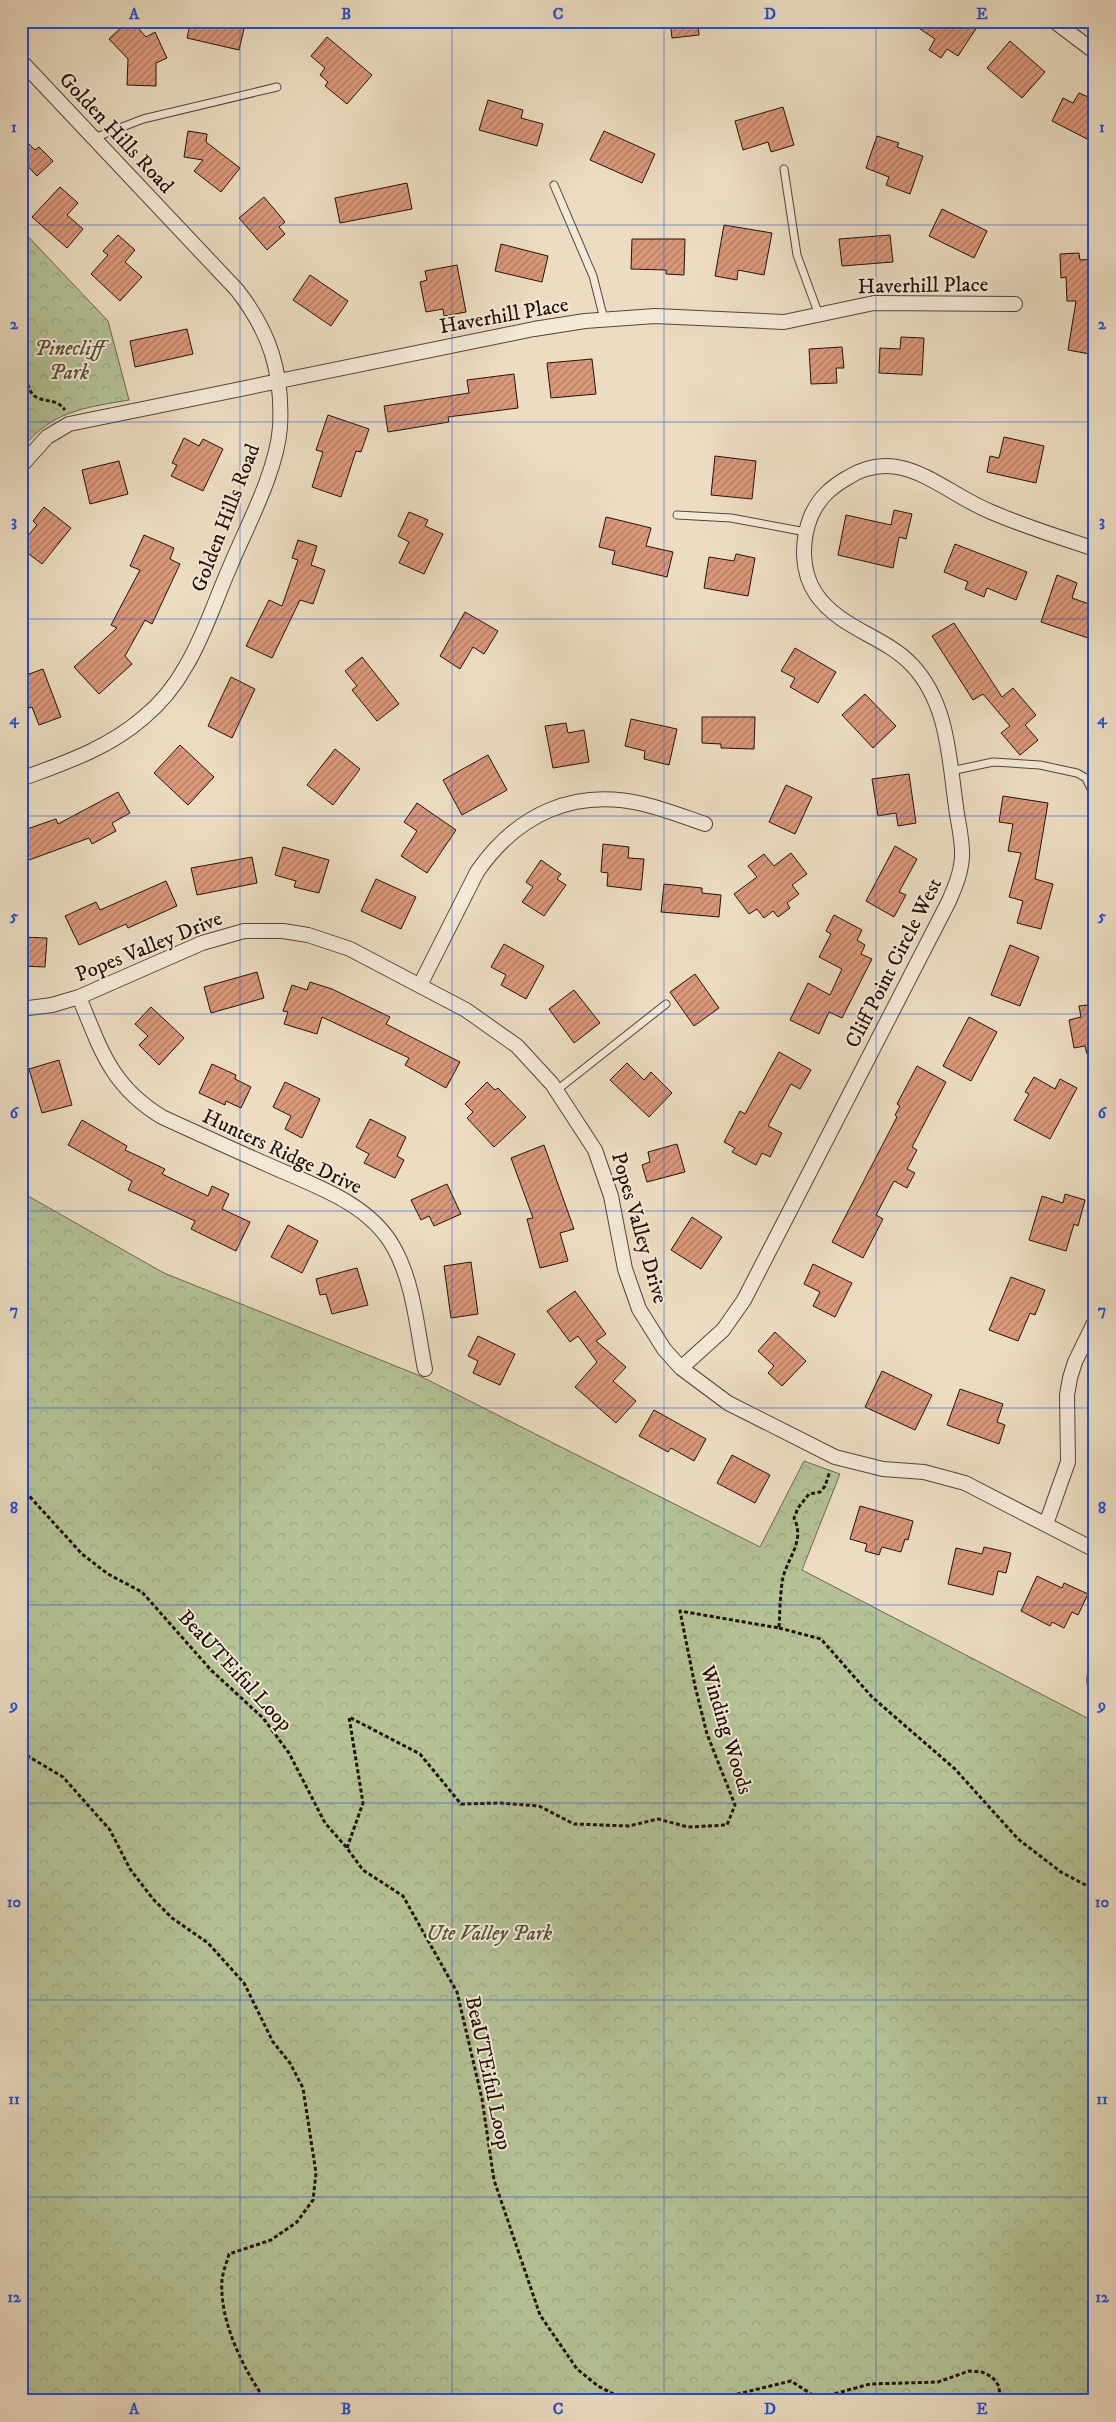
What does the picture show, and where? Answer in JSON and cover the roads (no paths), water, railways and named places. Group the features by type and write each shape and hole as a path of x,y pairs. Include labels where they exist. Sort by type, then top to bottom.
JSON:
{"street":[{"path":"1054,21 1095,52"},
{"name":"Golden Hills Road","path":"21,61 237,290 255,314 266,333 272,353 277,380 280,429 268,473 187,665 162,700 122,734 98,749 21,779"},
{"name":"Haverhill Place","path":"21,466 47,437 69,424 534,329 604,319 655,316 784,322 874,303 1015,304"},
{"name":"Cliff Point Circle West","path":"681,1368 722,1330 744,1300 949,901 958,878 962,856 942,718 935,699 924,680 912,665 892,648 829,610 816,594 807,575 803,555 806,532 819,500 835,485 853,474 873,467 896,466 915,471 1008,519 1095,549"},
{"path":"420,985 481,866 505,839 537,815 556,806 598,800 642,804 705,824"},
{"name":"Popes Valley Drive","path":"21,1009 52,1005 79,998 159,964 202,943 244,931 282,931 329,941 420,985 466,1010 493,1028 528,1058 556,1090 595,1150 611,1196 625,1269 639,1309 664,1348 681,1368 728,1403 835,1457 883,1469 924,1472 965,1483 1095,1550"},
{"name":"Hunters Ridge Drive","path":"79,998 109,1066 131,1095 147,1108 162,1117 337,1196 370,1217 384,1232 402,1263 408,1283 425,1369"},
{"path":"1046,1524 1068,1462 1067,1395 1070,1378 1075,1362 1095,1321"}],"lane":[{"path":"94,138 143,120 276,87"},
{"path":"784,169 797,255 819,315"},
{"path":"554,185 593,276 604,319"},
{"path":"677,515 731,518 806,532"},
{"path":"951,771 993,762 1040,765 1077,773 1086,778 1092,791"},
{"path":"556,1090 666,1004"},
{"path":"1095,1664 1091,1672 1090,1687 1095,1696"}],"park label":[{"name":"Pinecliff Park","path":"69,361"},
{"name":"Ute Valley Park","path":"489,1934"}]}
